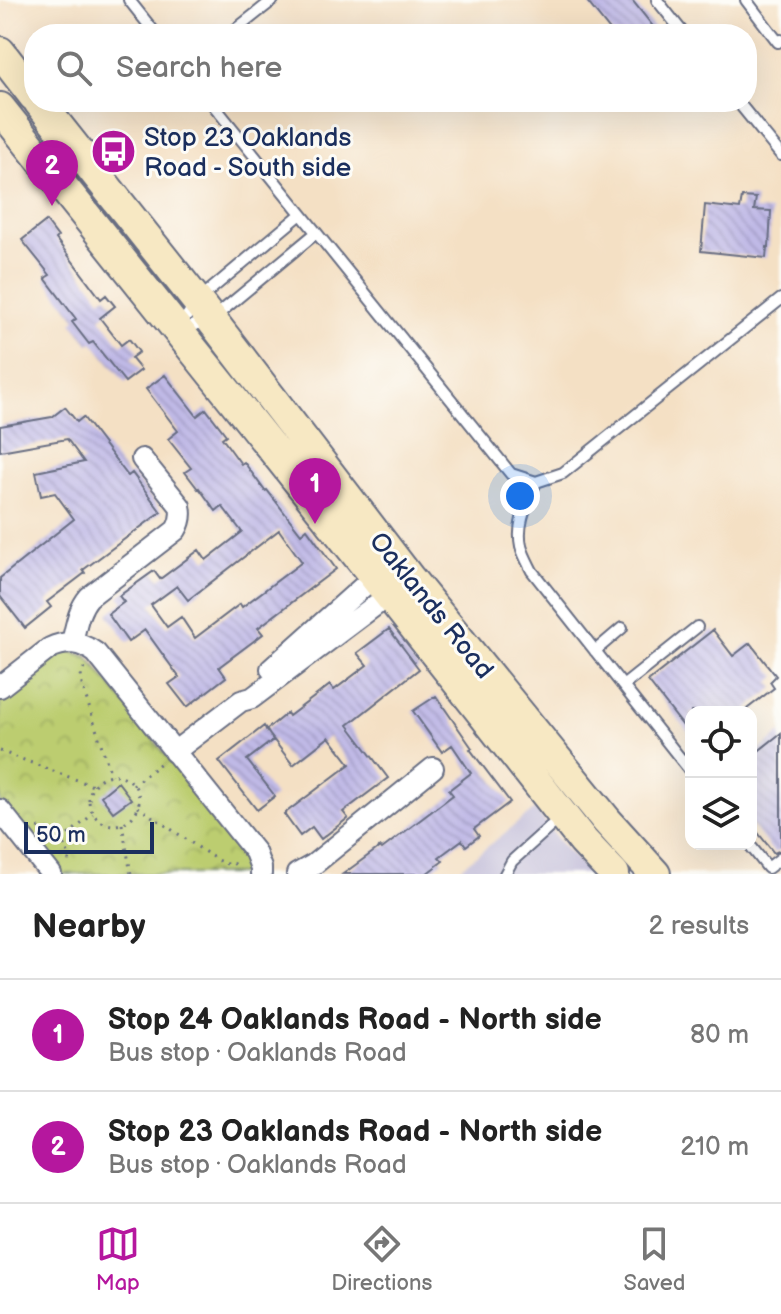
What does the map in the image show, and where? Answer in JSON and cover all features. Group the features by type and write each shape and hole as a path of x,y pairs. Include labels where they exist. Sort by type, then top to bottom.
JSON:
{"main road":[{"name":"Oaklands Road","path":"0,52 24,83"},
{"name":"Oaklands Road","path":"0,108 177,331 655,874"},
{"name":"Oaklands Road","path":"47,112 204,310 563,816 614,874"}],"street":[{"path":"0,108 24,98"},
{"path":"72,643 78,615 89,597 176,530 179,524 180,506 142,459"},
{"path":"174,752 241,701 252,698 392,578"},
{"path":"0,687 50,648 72,643 81,644 96,653 255,852 261,874"},
{"path":"297,874 313,865 433,768"},
{"path":"0,810 59,873"}],"lane":[{"path":"129,0 148,24"},
{"path":"243,24 273,0"},
{"path":"657,0 676,24"},
{"path":"746,0 780,42"},
{"path":"219,112 511,474 536,482 563,473 781,299"},
{"path":"746,112 781,155"},
{"path":"177,331 204,310 301,214"},
{"path":"177,331 316,233"},
{"path":"536,482 523,512 520,529 521,547 532,571 685,764"},
{"path":"623,686 697,627"},
{"path":"595,651 622,628"},
{"path":"505,874 512,861 588,797"},
{"path":"754,850 768,868 781,858"}],"path":[{"path":"96,653 81,674 82,685 111,775"},
{"path":"0,751 93,786"},
{"path":"133,785 174,752"},
{"path":"111,775 127,779 133,785 139,799 138,807 134,815 122,824 106,824 93,814 89,798 93,786 102,778 111,775"},
{"path":"138,807 229,865 255,852"},
{"path":"62,840 93,814"},
{"path":"122,824 131,874"},
{"path":"22,837 34,828 43,828 62,840 69,854 59,873"}],"shaded area":[{"path":"535,809 565,849 591,874 453,874"}],"green space":[{"path":"67,650 88,657 241,850 250,865 249,874 57,874 0,802 0,700 55,654"}],"building":[{"path":"586,0 632,0 651,24 605,24"},
{"path":"742,197 756,198 754,210 771,211 766,258 701,251 705,205 740,209"},
{"path":"46,221 101,299 106,295 115,306 100,318 121,345 129,339 139,352 131,358 141,370 125,382 93,342 89,344 72,322 76,319 45,278 50,275 22,240"},
{"path":"165,375 197,416 206,409 226,435 222,438 241,464 244,462 301,534 307,529 336,569 258,628 263,634 219,667 226,677 187,707 169,684 179,677 145,630 128,642 108,614 124,602 119,596 154,571 160,579 199,550 206,560 242,532 222,506 216,511 185,472 191,468 168,439 178,431 146,389","holes":["279,530 302,562 195,638 181,617 167,627 151,605 177,586 188,600"]},
{"path":"65,407 77,422 83,417 128,476 132,473 161,512 83,570 85,573 47,602 51,607 25,628 0,596 0,578 74,519 55,493 41,496 36,472 84,462 67,439 0,451 0,426 52,417"},
{"path":"389,629 419,669 348,725 388,778 343,812 348,818 321,839 312,827 300,836 284,814 350,764 329,737 293,765 266,730 330,685 334,690 367,665 357,653"},
{"path":"713,630 733,656 750,643 776,676 770,682 774,688 751,706 685,706 685,728 648,681"},
{"path":"436,696 470,749 510,802 474,829 479,836 466,846 462,840 439,857 443,861 426,874 343,874 380,847 382,849 453,795 449,790 471,773 452,745 442,752 413,711"},
{"path":"264,726 273,740 247,760 275,796 257,810 219,761"},
{"path":"781,733 781,850 774,853 757,832 757,752"},
{"path":"118,782 131,799 113,812 101,796"}],"place":[{"name":"Stop 23 Oaklands Road - South side","path":"113,152"},
{"name":"Stop 23 Oaklands Road - North side","path":"52,206"},
{"name":"Stop 24 Oaklands Road - North side","path":"315,524"}]}
